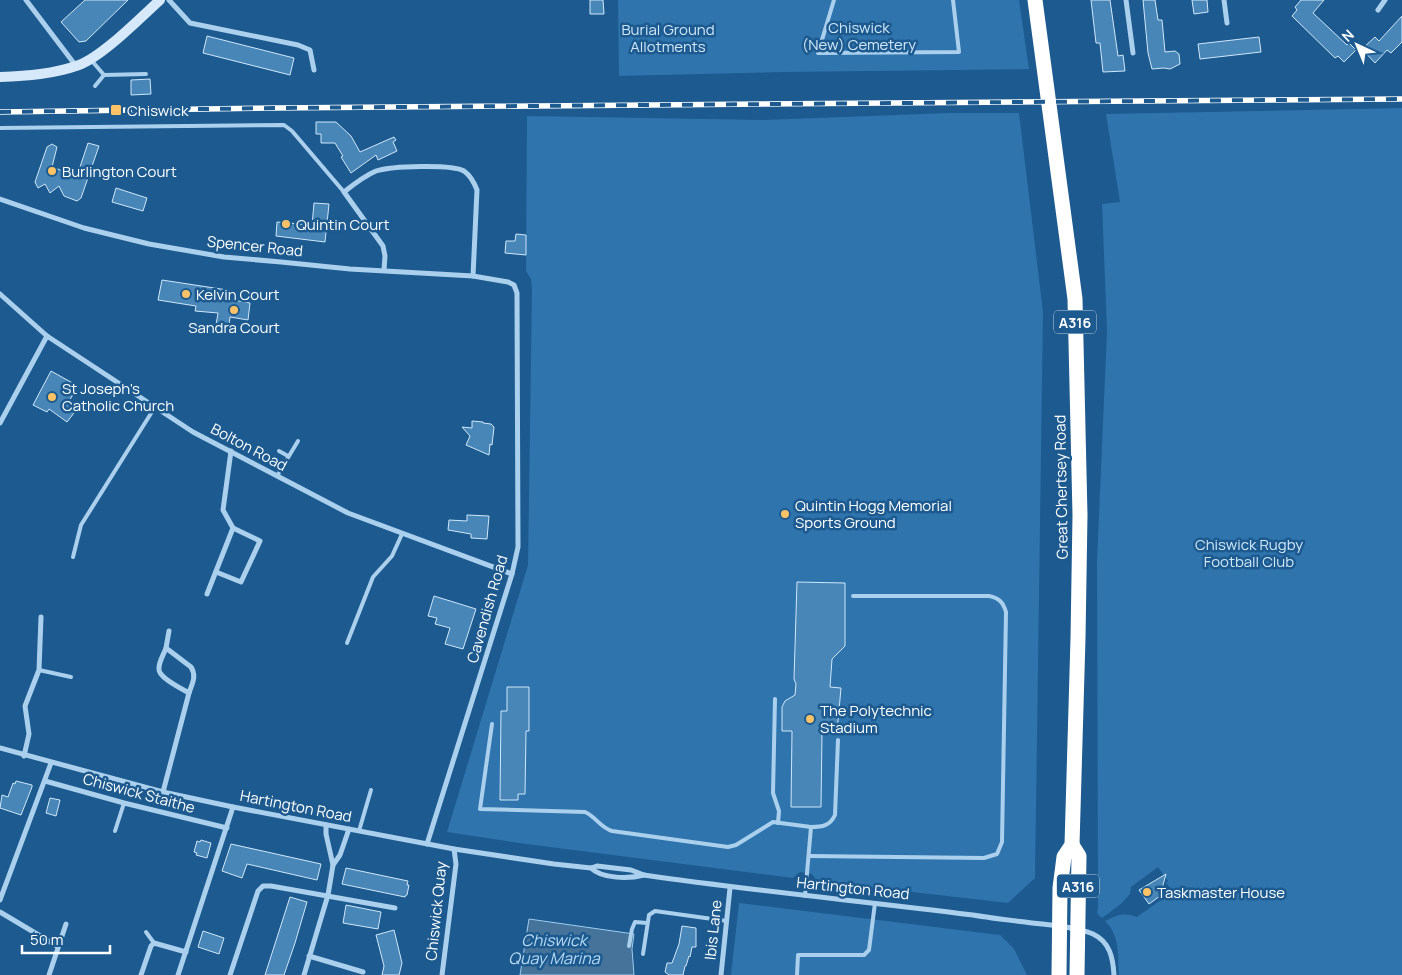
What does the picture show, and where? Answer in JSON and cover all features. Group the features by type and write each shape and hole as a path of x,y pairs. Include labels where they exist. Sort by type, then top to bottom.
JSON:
{"highway":[{"name":"Great Chertsey Road","path":"1035,0 1075,299 1080,515 1072,845 1078,856 1077,930"},
{"name":"Great Chertsey Road","path":"1059,926 1060,888 1064,856 1072,845"},
{"name":"A316","path":"1059,926 1059,975"},
{"name":"A316","path":"1077,930 1077,975"}],"street":[{"path":"26,0 73,59 76,66"},
{"path":"0,77 50,73 76,66 90,59 160,0"},
{"path":"169,0 190,23 298,45 310,50 314,70"},
{"path":"1126,0 1133,53"},
{"path":"1224,0 1227,23"},
{"path":"1378,10 1385,0"},
{"path":"384,270 385,256 383,246 344,192 363,178 377,171 392,167 458,168 471,177 476,190 473,276"},
{"name":"Spencer Road","path":"0,199 84,228 149,244 224,257 473,276 508,282 514,285"},
{"name":"Cavendish Road","path":"427,844 512,574 518,547 517,292 514,285"},
{"name":"Bolton Road","path":"0,294 47,336 193,432 348,513 512,574"},
{"path":"0,423 47,336"},
{"path":"216,572 241,582 260,541 233,528 223,510 231,452"},
{"path":"207,594 233,528"},
{"path":"24,756 29,734 25,706 39,670 41,617"},
{"path":"169,631 166,648 158,666 159,672 162,676 189,693"},
{"path":"163,792 195,677 192,667 166,648"},
{"name":"Hartington Road","path":"0,748 163,792 454,849 554,864 632,870 644,875 730,888 875,903 1059,926 1094,934 1106,944 1111,954 1114,975"},
{"path":"0,900 51,763"},
{"name":"Chiswick Staithe","path":"45,781 124,803 227,828"},
{"path":"178,975 233,807"},
{"path":"304,975 328,895 332,866 326,825"},
{"path":"332,866 340,855 349,829"},
{"name":"Chiswick Quay","path":"442,975 456,864 454,849"},
{"name":"Hartington Road","path":"591,868 596,873 630,878 644,875"},
{"path":"230,975 258,891 263,886 328,895 395,908"},
{"name":"Ibis Lane","path":"721,975 730,888"},
{"path":"0,912 57,946"},
{"path":"49,975 57,946 66,924"},
{"path":"141,975 154,942 186,952"},
{"path":"309,956 363,972"}],"lane":[{"path":"834,0 818,53 959,52 952,0"},
{"path":"90,59 104,75"},
{"path":"95,86 104,75 146,74"},
{"path":"0,128 284,125 292,131 344,192"},
{"path":"73,557 81,525 154,408"},
{"path":"277,476 298,441"},
{"path":"279,451 288,456"},
{"path":"347,643 373,577 392,556 402,534"},
{"path":"809,856 984,858 997,854 1002,842 1006,612 1004,605 1000,600 989,596 853,596"},
{"path":"39,670 71,677"},
{"path":"775,699 773,793 779,811 778,823"},
{"path":"492,724 480,809 585,812 593,816 605,828 612,831 728,847 736,845 769,824 778,823 811,827 828,824 835,815 838,740"},
{"path":"359,831 370,790"},
{"path":"115,831 124,803"},
{"path":"805,896 811,827"},
{"path":"797,975 798,955 864,954 869,950 875,903"},
{"path":"643,954 649,915 655,912 727,921"},
{"path":"630,946 632,929 635,922 648,923"},
{"path":"146,932 154,942"}],"green space":[{"path":"618,0 1019,0 1029,69 619,76"},
{"name":"Chiswick Rugby Football Club","path":"1402,108 1402,975 1119,975 1116,939 1105,921 1121,915 1137,917 1165,897 1163,893 1170,888 1166,883 1168,881 1158,867 1131,887 1130,894 1122,903 1102,918 1097,913 1097,561 1107,331 1102,204 1120,202 1106,114"},
{"name":"Quintin Hogg Memorial Sports Ground","path":"949,113 1019,113 1043,312 1035,878 1008,903 817,881 812,874 800,872 793,878 447,832 528,565 532,289 531,279 526,271 527,116 764,120"},
{"path":"739,903 1000,935 1014,949 1027,975 731,975"}],"water":[{"name":"Chiswick Quay Marina","path":"529,919 634,934 632,949 634,975 520,975"}],"building":[{"path":"85,0 128,0 86,41 79,42 61,22"},
{"path":"590,0 603,0 604,14 590,14"},
{"path":"1091,0 1110,0 1118,56 1123,55 1125,71 1103,72 1100,43 1096,43"},
{"path":"1143,0 1155,0 1158,20 1162,20 1165,52 1175,51 1179,54 1180,64 1170,69 1152,69 1148,53"},
{"path":"1192,0 1207,0 1208,12 1194,14"},
{"path":"1301,0 1324,0 1313,13 1347,45 1349,43 1356,50 1344,62 1338,56 1335,58 1292,16 1297,10 1295,7"},
{"path":"1402,16 1402,42 1391,53 1387,50 1375,63 1362,49 1375,37 1379,41"},
{"path":"207,36 294,58 290,75 203,53"},
{"path":"1259,37 1261,52 1200,59 1198,44"},
{"path":"150,79 151,94 131,95 131,80"},
{"path":"316,122 336,122 351,136 360,152 394,137 396,140 393,142 397,151 378,160 376,155 351,173 335,143 321,143 321,134 316,134"},
{"name":"Burlington Court","path":"88,143 99,146 81,198 77,201 64,196 59,186 50,193 45,184 38,188 35,182 47,147 52,144 57,147 52,167 77,176"},
{"path":"116,188 147,198 143,211 112,202"},
{"name":"Quintin Court","path":"314,203 329,204 325,242 276,236 277,222 312,225"},
{"path":"516,234 526,235 526,255 505,253 506,241 515,241"},
{"path":"162,280 234,291 233,300 250,303 248,320 230,317 229,327 216,325 218,313 195,311 196,306 158,300"},
{"name":"St Joseph's Catholic Church","path":"51,371 78,386 68,403 77,409 67,422 49,409 47,412 33,405"},
{"path":"472,421 491,424 494,427 489,455 466,445 470,436 462,427 472,428"},
{"path":"467,515 489,516 487,539 471,538 471,534 448,530 449,520 467,521"},
{"path":"797,582 845,583 845,646 832,659 830,687 841,688 837,732 822,732 821,807 791,807 792,731 782,731 782,707 785,701 795,695"},
{"path":"434,596 476,609 463,649 445,644 450,628 435,624 437,618 428,616"},
{"path":"507,687 529,687 529,731 526,731 525,794 518,794 518,800 500,800 501,711 507,711"},
{"path":"16,781 32,785 21,815 0,808 2,795 8,797 13,783 15,784"},
{"path":"50,798 60,800 56,816 46,813"},
{"path":"201,840 211,843 207,858 196,855 197,853 194,852 197,841 200,842"},
{"path":"231,844 321,864 317,880 247,864 242,878 222,871"},
{"path":"346,868 408,881 407,895 405,897 342,884"},
{"name":"Taskmaster House","path":"1166,874 1160,896 1149,904 1139,890"},
{"path":"290,897 307,902 295,943 284,975 265,975"},
{"path":"346,905 381,912 378,929 343,923"},
{"path":"682,926 696,928 696,947 692,947 683,975 669,975 665,972 667,963 672,963 679,944"},
{"path":"394,930 402,963 399,975 382,975 384,966 376,935"},
{"path":"203,931 224,938 219,954 198,947"}],"railway":[{"path":"0,112 1402,99"}],"place":[{"name":"Chiswick","path":"116,110"},
{"name":"Burlington Court","path":"52,171"},
{"name":"Quintin Court","path":"286,224"},
{"name":"Kelvin Court","path":"186,294"},
{"name":"Sandra Court","path":"234,310"},
{"name":"St Joseph's Catholic Church","path":"52,397"},
{"name":"Quintin Hogg Memorial Sports Ground","path":"785,514"},
{"name":"The Polytechnic Stadium","path":"810,719"},
{"name":"Taskmaster House","path":"1147,892"}],"park label":[{"name":"Chiswick (New) Cemetery","path":"859,36"},
{"name":"Burial Ground Allotments","path":"668,38"}]}
